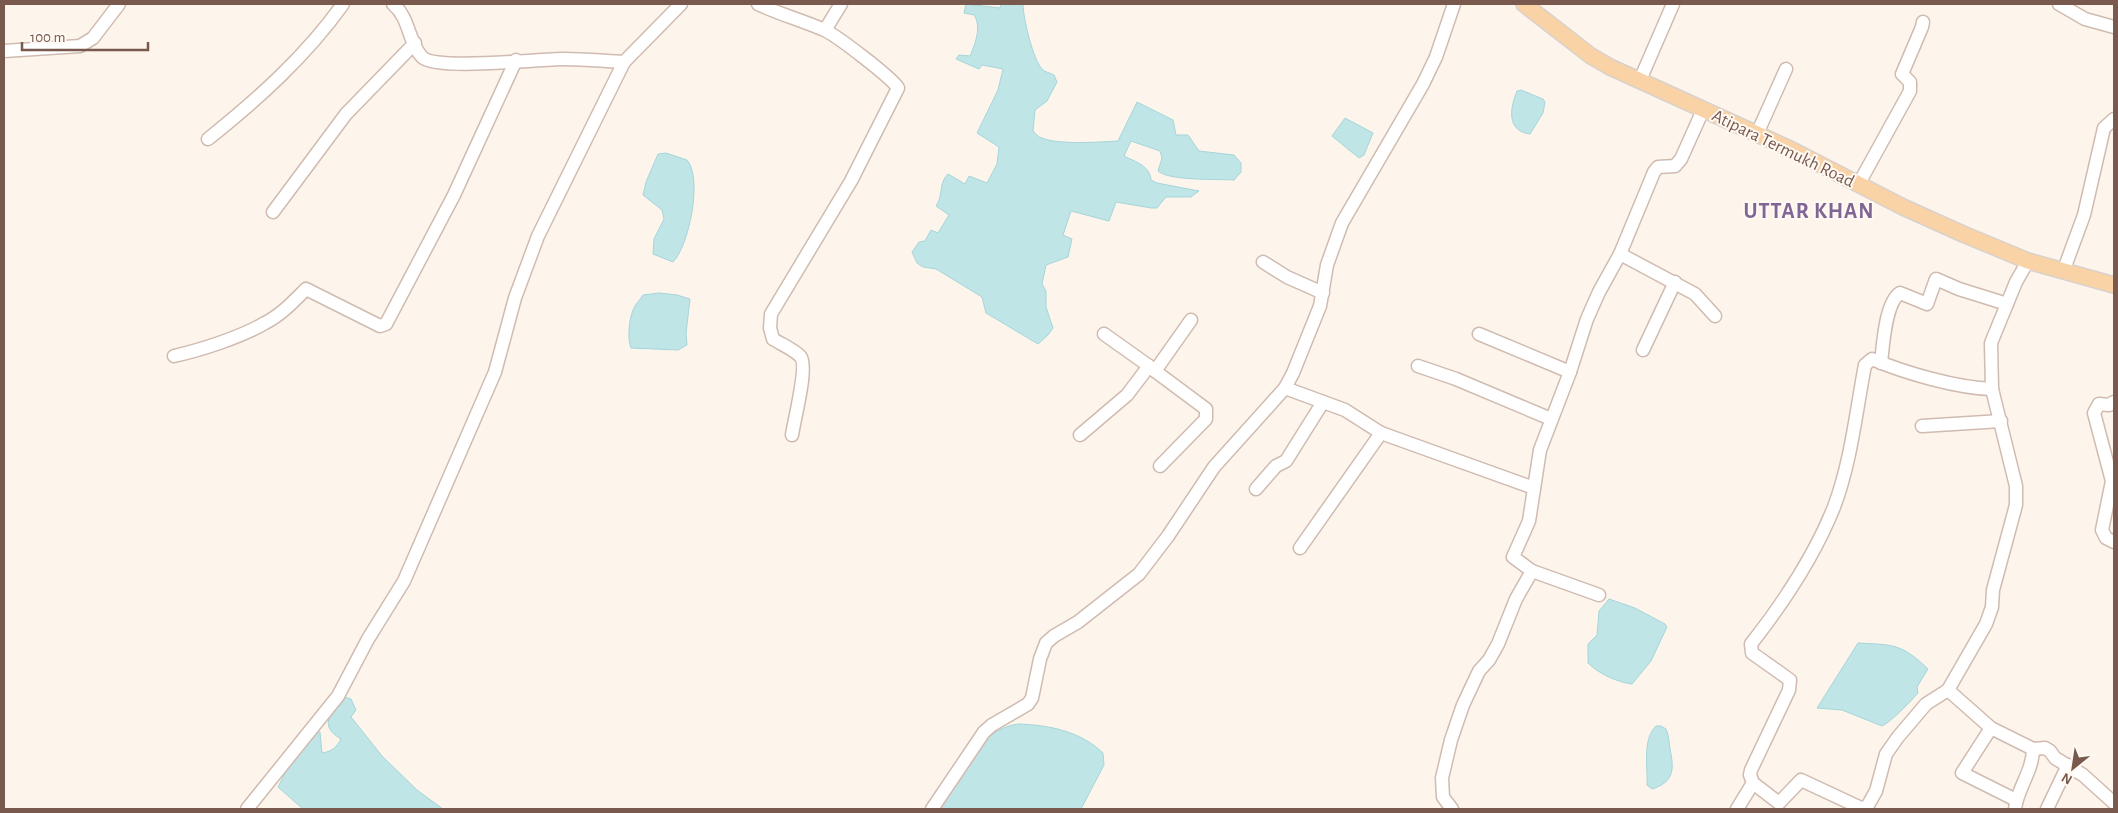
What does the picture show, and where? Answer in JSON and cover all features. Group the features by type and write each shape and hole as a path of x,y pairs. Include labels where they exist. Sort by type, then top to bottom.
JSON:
{"main road":[{"name":"Atipara Termukh Road","path":"1524,4 1591,56 1610,67 1757,134 1912,211 2028,260 2063,272 2114,285"}],"street":[{"path":"4,51 80,46 93,38 119,4"},
{"path":"208,139 238,115 315,42 343,4"},
{"path":"393,4 398,8 407,23 422,57 438,63 472,64 516,60 565,59 624,62"},
{"path":"247,809 338,696 368,640 404,582 495,372 515,298 538,236 624,62 681,4"},
{"path":"758,4 776,13 825,30 885,74 898,88 847,188 771,314 770,328 773,339 800,356 803,361 803,380 798,397 792,435"},
{"path":"825,30 841,4"},
{"path":"932,809 984,732 992,725 1028,704 1032,698 1040,659 1046,643 1078,622 1139,574 1168,536 1214,467 1285,388 1315,321 1323,294 1327,265 1342,223 1423,84 1436,57 1454,4"},
{"path":"1640,80 1673,4"},
{"path":"2059,4 2086,18 2114,27"},
{"path":"1861,186 1862,178 1910,91 1910,82 1902,74 1923,22"},
{"path":"273,212 346,114 415,43"},
{"path":"174,356 193,352 265,324 292,303 306,289 380,326 386,324 454,195 516,60"},
{"path":"1757,134 1786,69"},
{"path":"1599,595 1532,571 1513,557 1529,521 1540,450 1570,372 1587,320 1599,292 1620,254 1654,172 1658,167 1676,166 1703,110"},
{"path":"2063,272 2084,215 2114,119"},
{"path":"1620,254 1695,294 1716,316"},
{"path":"1992,389 1972,387 1872,359 1865,365 1846,464 1834,506 1818,541 1784,601 1751,644 1752,653 1790,680 1789,690 1750,775 1753,783 1779,803 1801,780 1862,808 1867,807 1876,792 1886,754 1926,704 1948,690 1965,664 1975,640 1986,624 1992,607 1992,590 2016,505 2016,486 1992,389 1991,343 2028,260"},
{"path":"1262,262 1287,277 1323,294"},
{"path":"1882,363 1885,329 1893,301 1900,293 1927,304 1936,279 1959,289 2007,304"},
{"path":"1644,350 1675,282"},
{"path":"1080,436 1126,395 1152,368 1192,320"},
{"path":"1104,334 1206,409 1206,419 1160,466"},
{"path":"1479,334 1570,372"},
{"path":"1418,366 1456,379 1551,419"},
{"path":"1285,388 1345,410 1381,433 1534,488"},
{"path":"1256,489 1276,466 1286,461 1323,402"},
{"path":"2114,402 2109,405 2098,404 2094,413 2113,482 2102,530 2106,538 2114,542"},
{"path":"1922,426 2001,421"},
{"path":"1300,548 1381,433"},
{"path":"1452,809 1443,797 1442,778 1451,740 1463,705 1479,671 1489,660 1498,644 1516,599 1532,571"},
{"path":"1948,690 1990,728 2033,749 2045,748 2050,751 2055,758 2083,775 2114,803"},
{"path":"1990,728 1962,773 2015,805 2028,770 2033,749"},
{"path":"2048,809 2068,765"},
{"path":"1737,809 1753,783"}],"water":[{"path":"966,4 1000,8 1001,4 1023,4 1032,49 1039,65 1043,70 1054,75 1057,82 1047,101 1035,110 1033,131 1039,137 1058,142 1118,141 1137,102 1173,120 1176,135 1188,135 1199,151 1234,155 1241,163 1241,172 1234,180 1194,179 1172,176 1158,171 1162,158 1160,151 1131,141 1124,156 1145,168 1151,180 1157,183 1199,191 1191,197 1166,197 1157,208 1116,202 1109,221 1071,211 1063,235 1072,239 1068,257 1046,265 1042,284 1046,291 1046,307 1053,328 1038,344 986,313 982,297 936,269 923,267 917,263 912,252 919,242 925,241 931,230 938,233 949,215 936,206 943,182 948,174 965,184 969,176 987,183 997,164 999,147 977,133 998,90 1003,69 982,65 979,69 956,59 959,55 970,56 977,36 978,30 974,15 964,13"},
{"path":"1521,90 1543,99 1545,102 1543,113 1530,134 1522,132 1513,124 1513,104 1517,91"},
{"path":"1345,118 1373,133 1364,155 1359,158 1332,136"},
{"path":"666,153 687,160 692,169 694,181 694,196 689,227 679,254 673,262 653,254 654,239 664,219 662,210 643,195 646,182 658,154"},
{"path":"659,293 690,299 686,333 687,345 678,350 631,348 629,328 635,306 643,295"},
{"path":"1609,599 1635,608 1665,624 1667,627 1651,661 1632,684 1608,677 1588,663 1588,644 1597,635 1599,611"},
{"path":"1858,643 1896,647 1911,654 1928,669 1917,687 1918,693 1896,716 1882,726 1842,710 1817,708"},
{"path":"344,697 351,699 356,710 351,717 382,756 417,790 443,809 303,809 278,787 300,748 313,736 320,732 322,753 333,749 338,744 341,739 334,734 328,724 331,713"},
{"path":"1018,724 1041,726 1074,734 1094,745 1103,753 1104,765 1081,809 935,809 969,757 980,745 991,735 1004,728"},
{"path":"1656,726 1666,729 1672,768 1669,778 1660,786 1652,789 1647,785 1647,746"}],"district":[{"name":"UTTAR KHAN","path":"1809,211"}]}
